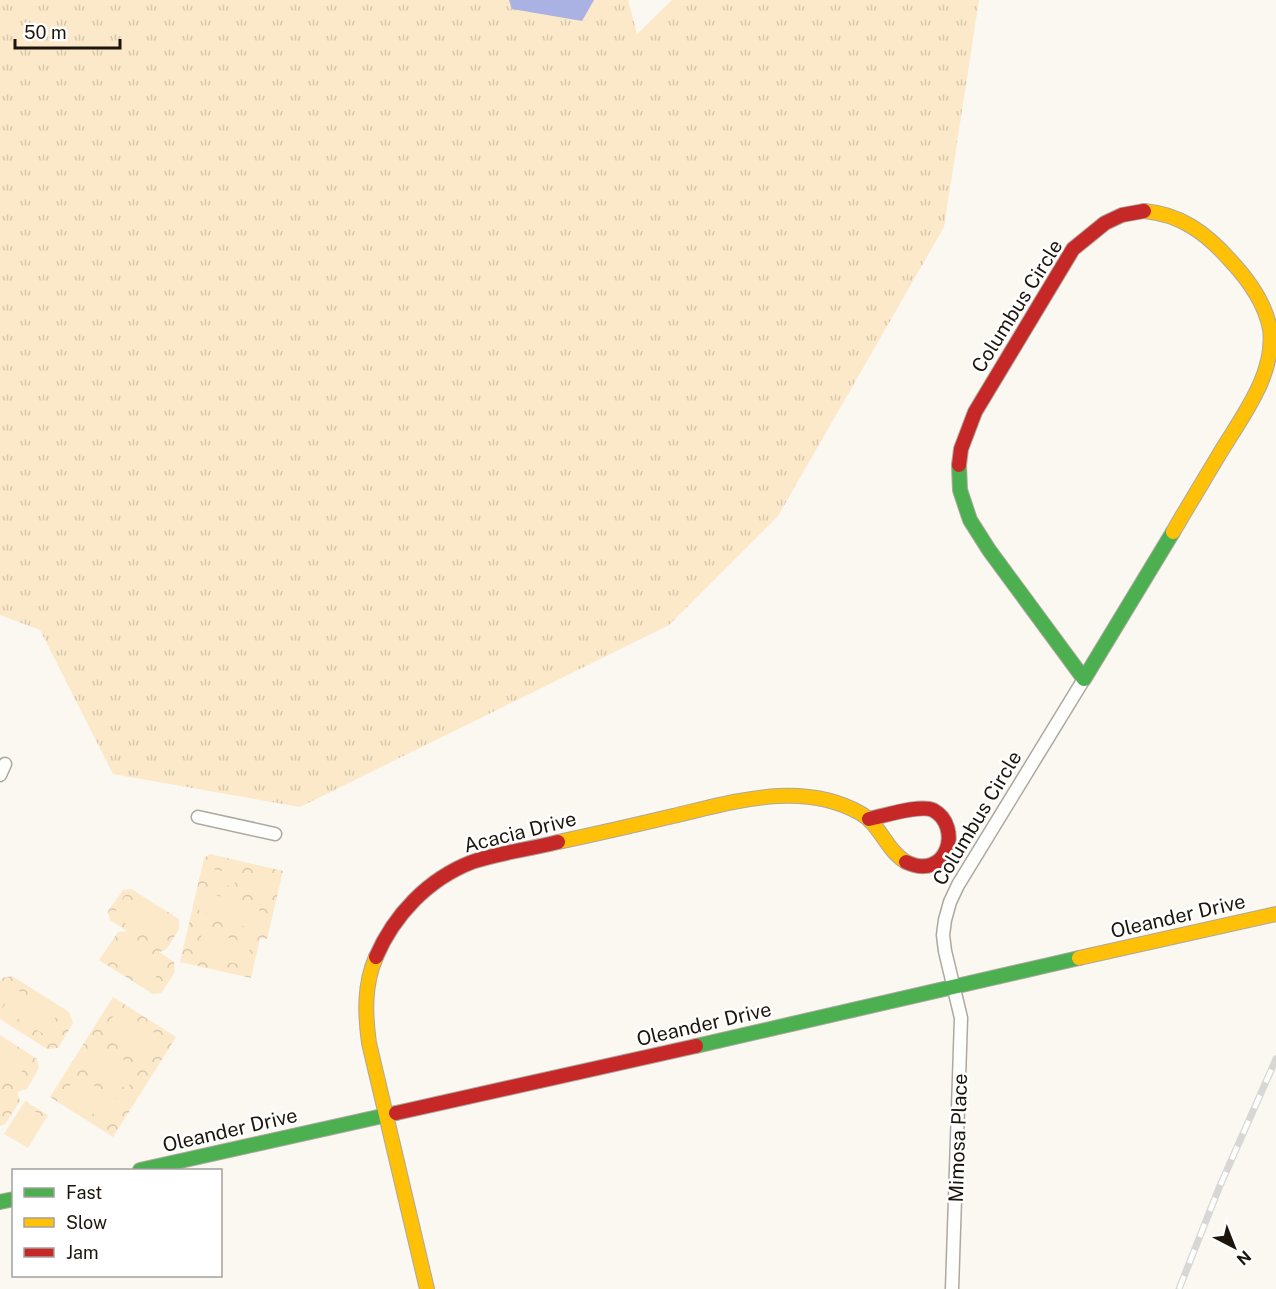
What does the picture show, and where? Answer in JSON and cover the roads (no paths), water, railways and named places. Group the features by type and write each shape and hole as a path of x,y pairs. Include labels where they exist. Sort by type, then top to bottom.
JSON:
{"street":[{"name":"Columbus Circle","path":"955,988 943,935 950,902 969,866 1084,679 1266,372 1271,336 1267,317 1245,279 1216,245 1199,231 1185,222 1156,212 1134,212 1108,220 1089,233 1073,249 975,412 961,449 960,490 970,520 989,550 1084,679"},
{"name":"Acacia Drive","path":"427,1289 386,1115 367,1023 366,1001 369,977 381,946 397,919 418,895 444,875 473,862 765,796 786,795 825,799 853,809 869,819 891,850 908,863 925,866 933,863 948,849 950,835 947,826 933,810 918,808 892,816 869,819"},
{"path":"198,817 275,834"},
{"name":"Oleander Drive","path":"144,1169 1276,914"},
{"name":"Mimosa Place","path":"952,1289 962,1018 955,988"}],"water":[{"path":"509,0 594,0 582,21 512,9"}],"railway":[{"path":"1179,1289 1219,1188 1276,1059"}]}
